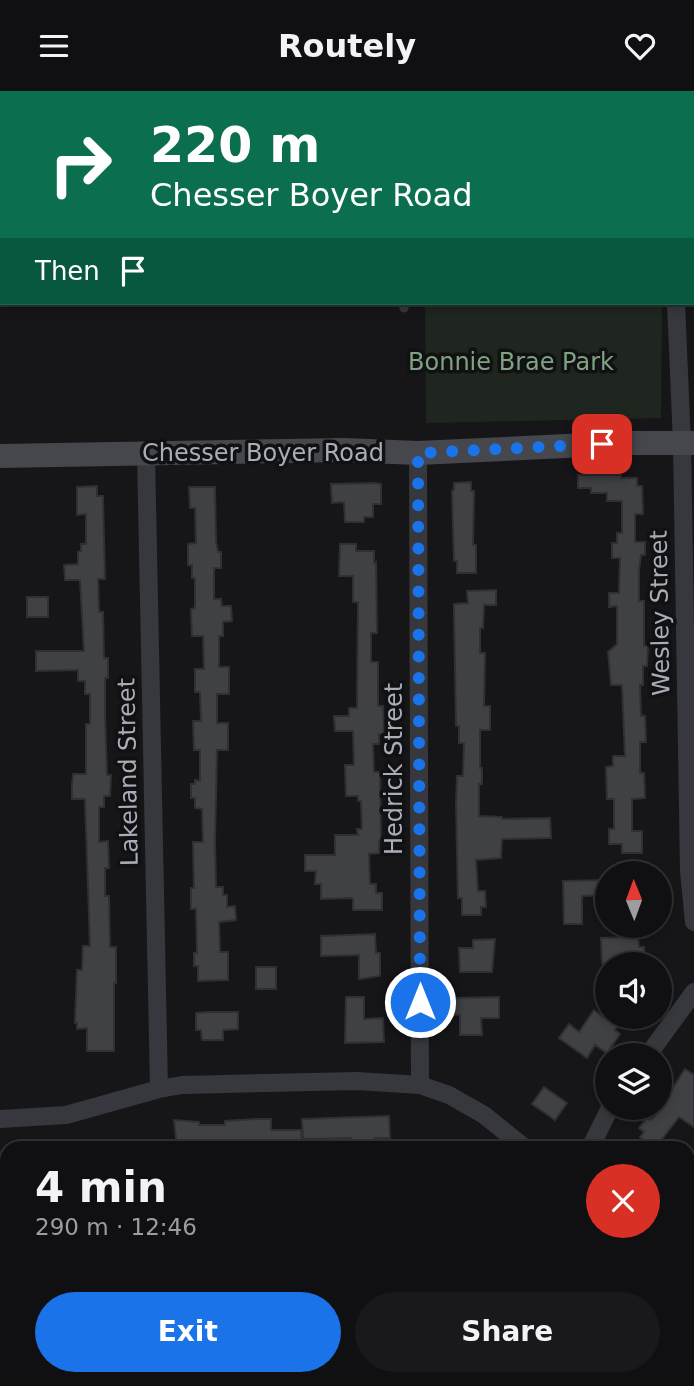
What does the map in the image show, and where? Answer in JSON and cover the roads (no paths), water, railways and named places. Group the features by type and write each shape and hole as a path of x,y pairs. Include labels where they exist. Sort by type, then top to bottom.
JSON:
{"street":[{"name":"Wesley Street","path":"676,305 688,443 689,871 694,922"},
{"name":"Chesser Boyer Road","path":"0,456 344,450 418,453 629,443 688,443"},
{"name":"Hedrick Street","path":"418,453 420,1085"},
{"name":"Lakeland Street","path":"146,454 159,1089"},
{"path":"657,1043 694,992"},
{"path":"0,1119 66,1115 182,1085 357,1081 420,1085 449,1095 484,1115 516,1141"},
{"path":"594,1141 604,1120"}],"park label":[{"name":"Bonnie Brae Park","path":"511,362"}]}
